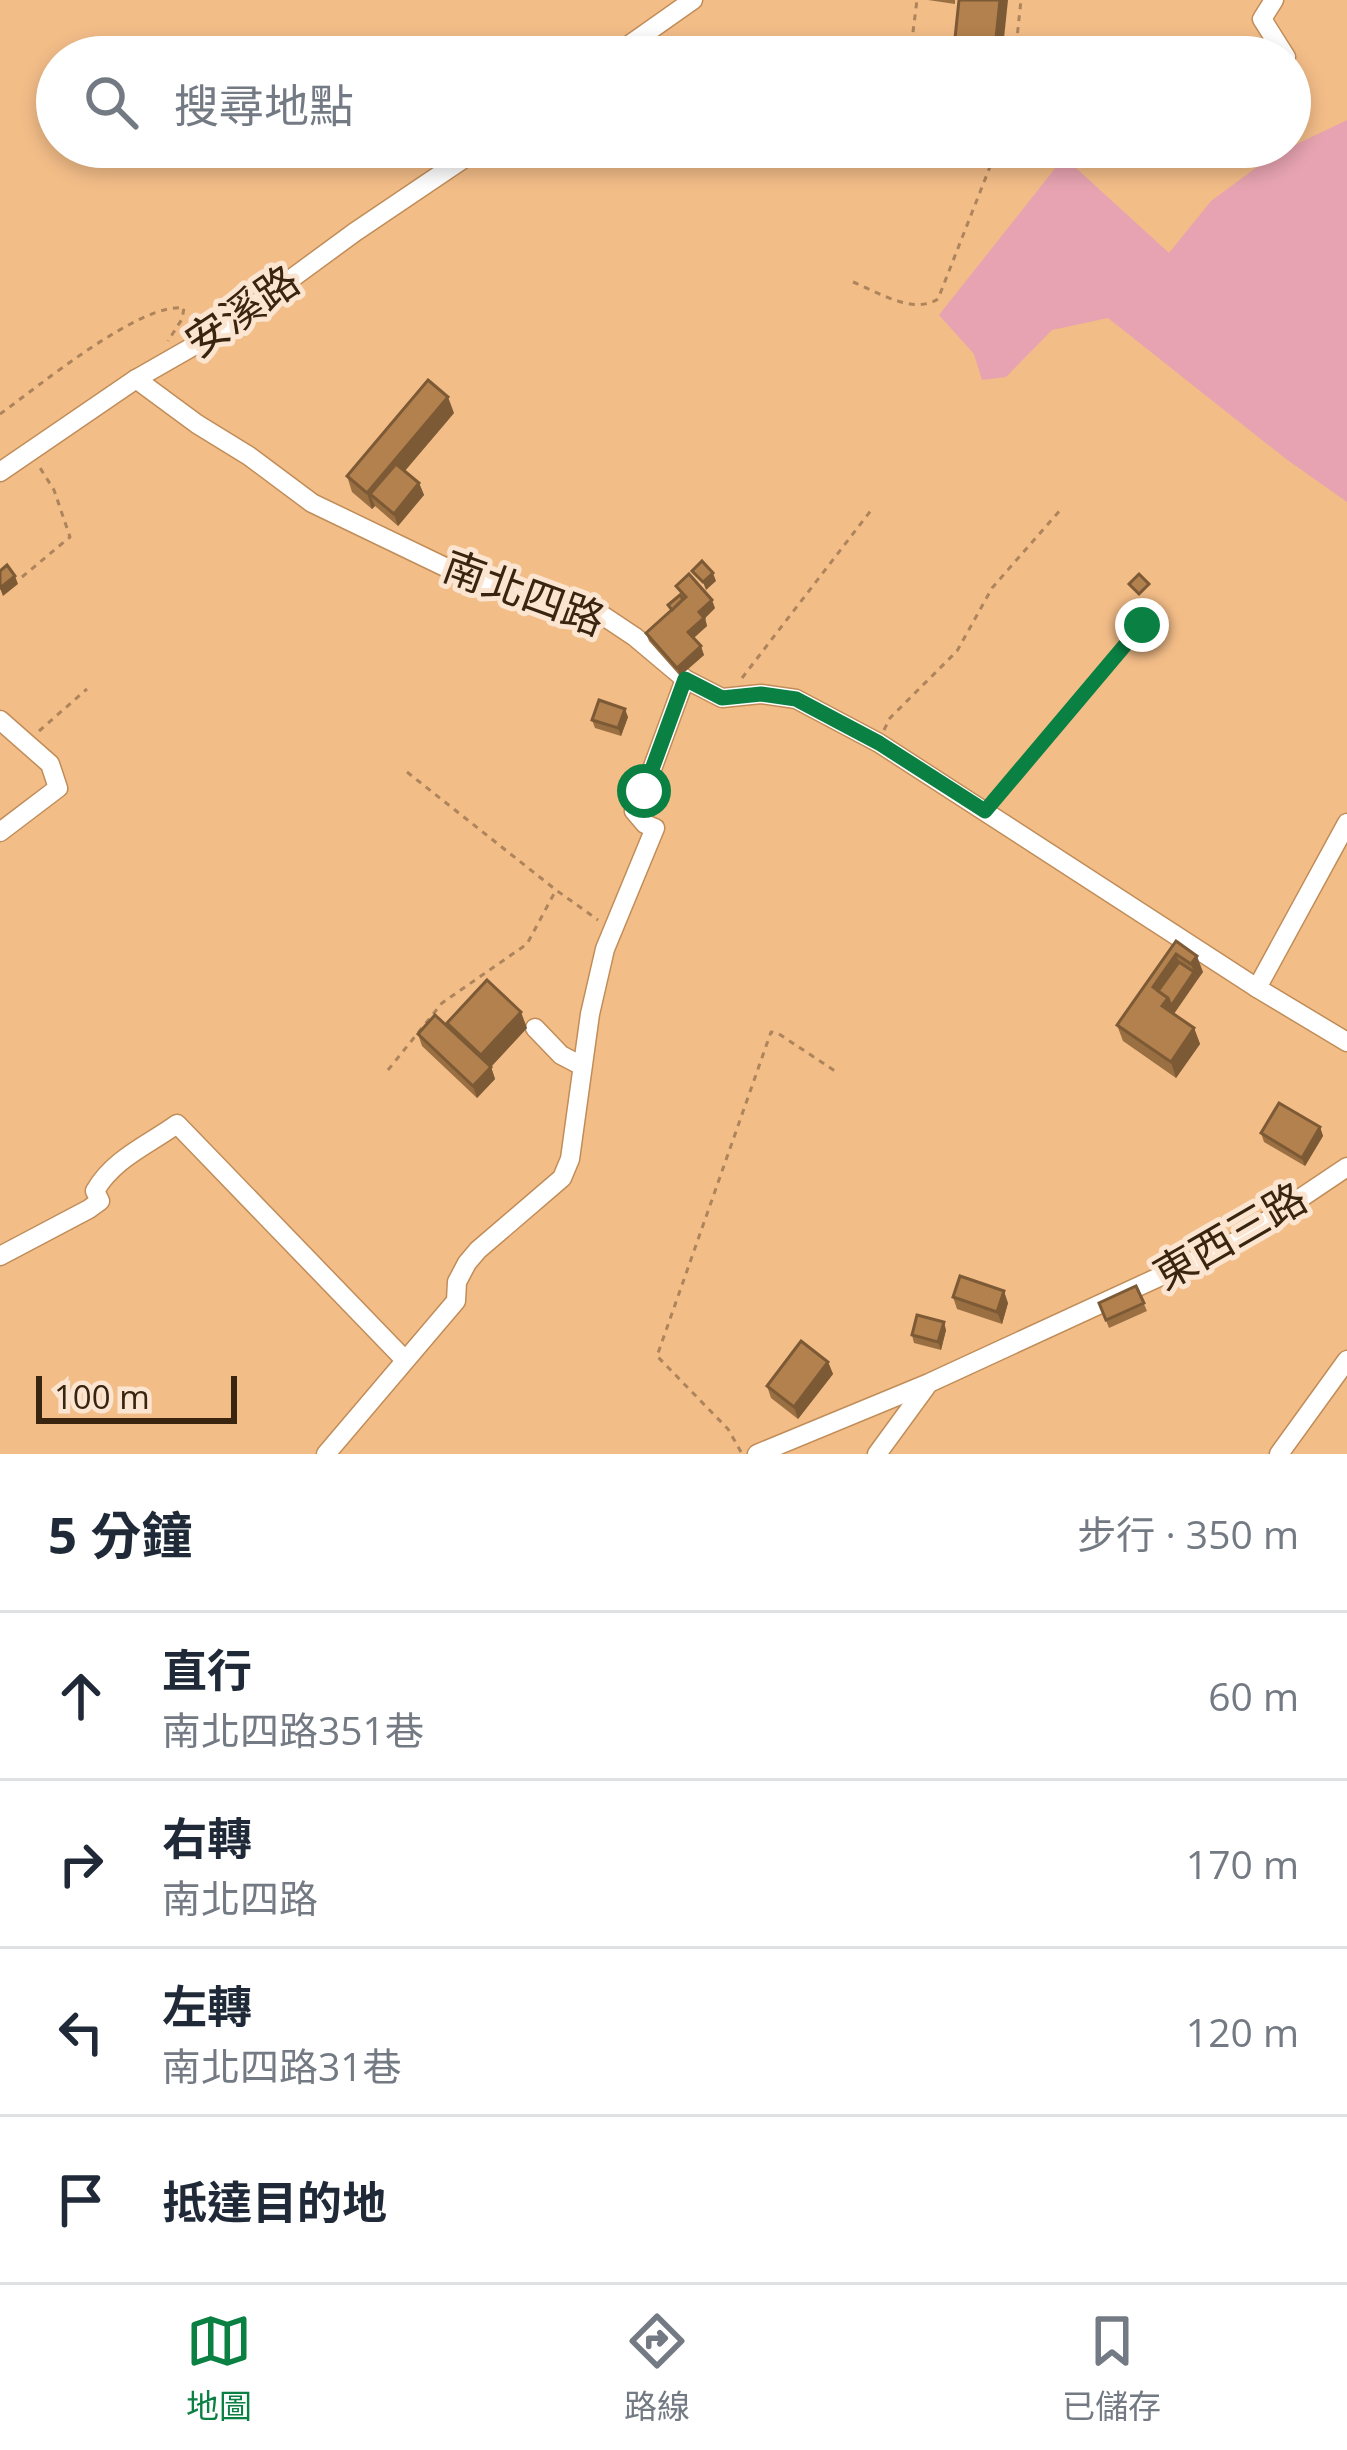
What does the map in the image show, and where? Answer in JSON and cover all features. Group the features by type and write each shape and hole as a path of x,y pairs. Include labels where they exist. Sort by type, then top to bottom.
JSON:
{"street":[{"path":"642,36 693,0"},
{"path":"1273,36 1262,19 1274,0"},
{"name":"安溪路","path":"0,472 136,380 220,331 450,168"},
{"name":"南北四路","path":"136,380 312,503 526,602 596,611 685,679 722,698 761,694 796,699 879,743 1347,1042"},
{"path":"326,1454 457,1301 457,1282 478,1250 562,1178 570,1159 604,950 655,828 634,811 685,679"},
{"path":"0,720 50,764 58,788 0,832"},
{"path":"1257,988 1347,823"},
{"path":"536,1028 561,1055 582,1066"},
{"path":"0,1256 100,1201 95,1191 104,1175 177,1124 404,1359"},
{"name":"東西三路","path":"757,1454 928,1383 1235,1243 1347,1167"},
{"path":"1279,1454 1347,1360"},
{"path":"878,1454 928,1383"}],"path":[{"path":"912,36 917,0"},
{"path":"1017,36 1021,0"},
{"path":"853,282 910,304 931,304 938,299 988,168"},
{"path":"0,414 128,324 170,306 184,308 182,320 158,352"},
{"path":"22,577 70,537 54,490 29,452"},
{"path":"879,743 890,718 957,651 992,588 1062,508"},
{"path":"736,697 744,673 872,509"},
{"path":"985,811 1142,625"},
{"path":"24,744 87,688"},
{"path":"406,772 614,931"},
{"path":"388,1070 442,1003 527,944 556,890"},
{"path":"742,1454 728,1429 657,1356 771,1033 836,1071"}],"shaded area":[{"path":"1347,120 1347,502 1108,318 1052,330 1006,377 982,380 974,354 939,315 1055,168 1076,168 1169,253 1211,201 1256,168 1311,168 1311,137"}],"building":[{"path":"959,0 1000,0 996,36 955,36"},
{"path":"428,380 448,397 367,493 347,476"},
{"path":"396,464 419,483 394,514 370,494"},
{"path":"702,561 713,573 703,582 692,571"},
{"path":"7,565 15,576 0,588 0,571"},
{"path":"689,574 712,600 699,612 704,618 688,632 701,646 677,668 646,633 686,597 676,586"},
{"path":"1139,574 1149,584 1139,594 1129,584"},
{"path":"599,700 625,709 618,728 592,720"},
{"path":"1176,941 1197,956 1191,964 1176,954 1153,987 1168,998 1162,1006 1194,1028 1171,1062 1117,1025"},
{"path":"1179,962 1194,972 1171,1006 1158,991"},
{"path":"487,980 521,1012 481,1055 447,1023"},
{"path":"435,1015 491,1067 473,1086 418,1034"},
{"path":"1279,1103 1320,1127 1302,1158 1261,1133"},
{"path":"960,1276 1004,1291 997,1312 953,1297"},
{"path":"1136,1286 1144,1303 1106,1320 1099,1303"},
{"path":"917,1315 944,1322 938,1342 912,1335"},
{"path":"801,1341 828,1362 794,1407 767,1386"}],"route":[{"path":"644,791 685,679 722,698 761,694 796,699 879,743 985,811 1142,625"}]}
